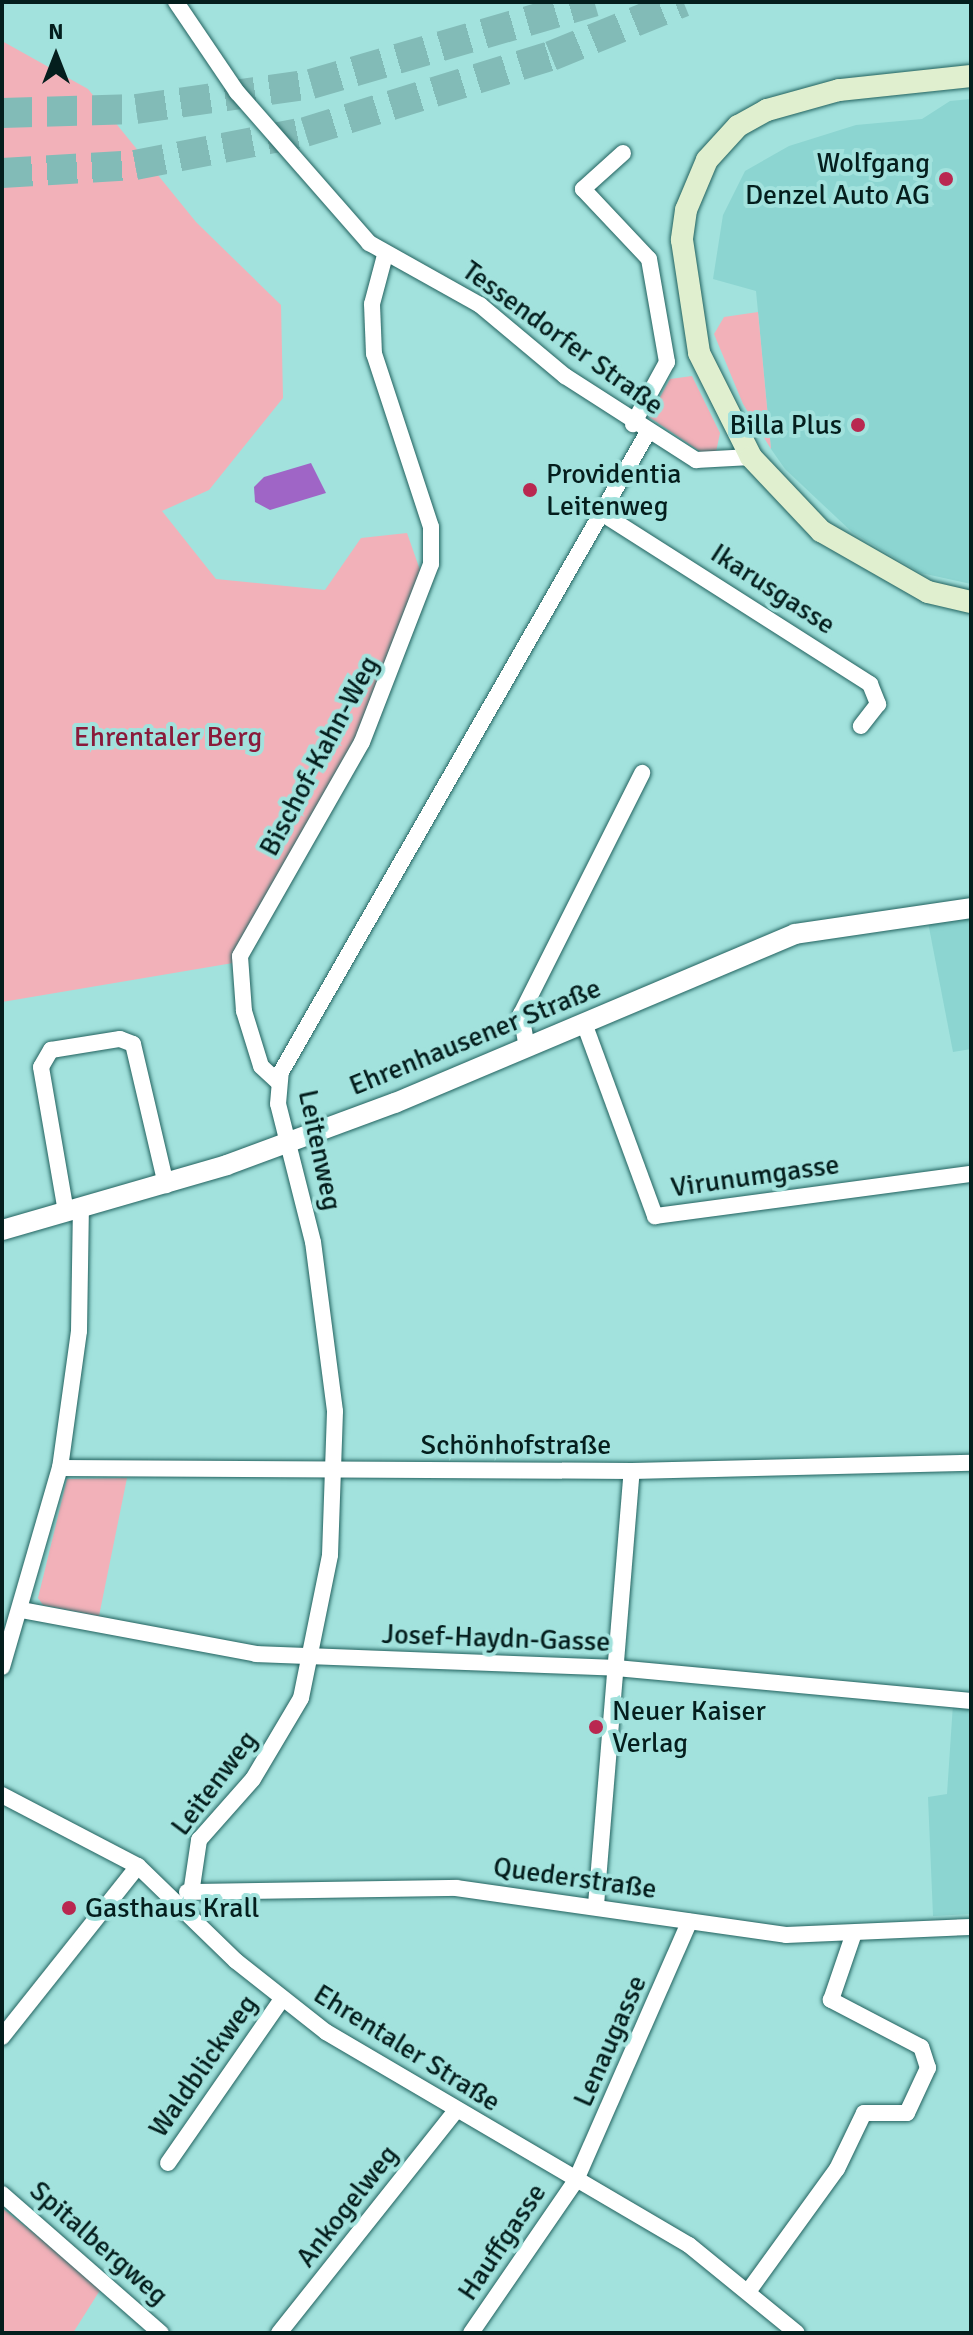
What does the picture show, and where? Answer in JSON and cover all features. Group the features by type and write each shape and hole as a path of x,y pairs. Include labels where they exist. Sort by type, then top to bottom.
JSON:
{"main road":[{"path":"971,76 886,84 792,100 738,126 707,160 686,210 683,272 699,353 751,457 821,531 928,592 971,602"}],"street":[{"name":"Tessendorfer Straße","path":"176,2 237,92 385,255 480,305 640,428 713,464 751,457"},
{"name":"Leitenweg","path":"192,1887 199,1840 270,1755 315,1657 334,1471 320,1283 286,1142 278,1082 603,514 667,362 649,259 583,189 623,153"},
{"name":"Bischof-Kahn-Weg","path":"278,1082 256,1053 240,956 362,742 431,564 431,527 391,423 374,354 372,304 385,255"},
{"name":"Ikarusgasse","path":"603,514 870,684 878,704 861,726"},
{"path":"527,1048 521,1014 642,773"},
{"name":"Ehrenhausener Straße","path":"2,1230 166,1185 286,1142 527,1048 795,934 971,908"},
{"name":"Virunumgasse","path":"584,1023 655,1216 971,1174"},
{"path":"2,1667 22,1610 60,1468 78,1344 74,1210 41,1067 51,1050 120,1039 133,1044 166,1185"},
{"name":"Schönhofstraße","path":"60,1468 632,1471 971,1463"},
{"path":"596,1905 632,1471"},
{"name":"Josef-Haydn-Gasse","path":"22,1610 256,1654 616,1668 971,1701"},
{"name":"Ehrentaler Straße","path":"2,1795 138,1866 282,1999 455,2112 576,2180 750,2289 797,2333"},
{"path":"2,2037 138,1866"},
{"path":"177,1902 192,1887"},
{"name":"Quederstraße","path":"192,1887 456,1888 596,1905 786,1935 971,1927"},
{"name":"Lenaugasse","path":"576,2180 689,1922"},
{"path":"750,2289 837,2169 864,2113 907,2113 928,2068 921,2047 831,2000 854,1933"},
{"name":"Waldblickweg","path":"168,2163 282,1999"},
{"name":"Ankogelweg","path":"279,2333 455,2112"},
{"name":"Hauffgasse","path":"471,2333 576,2180"},
{"name":"Spitalbergweg","path":"2,2194 161,2333"}],"shaded area":[{"path":"971,99 971,584 921,573 853,533 785,469 771,449 756,291 713,279 723,215 745,171 789,146 856,125 922,119 950,101"},
{"path":"311,463 326,493 270,510 255,502 254,487 264,477"},
{"path":"971,916 971,1049 953,1052 927,917"},
{"path":"953,1704 971,1706 971,1914 933,1916 928,1797 947,1794"}],"green space":[{"name":"Ehrentaler Berg","path":"2,41 88,89 196,222 281,305 283,398 209,490 162,511 216,579 325,590 361,538 407,533 420,570 373,709 233,963 2,1002"},
{"path":"758,312 771,449 743,404 714,334 724,317"},
{"path":"692,376 720,433 716,452 704,454 649,417 670,379"},
{"path":"127,1478 99,1616 43,1605 38,1598 67,1479"},
{"path":"2,2208 102,2287 73,2333 2,2333"}],"tunnel":[{"path":"2,113 136,109 311,84 594,2"},
{"path":"2,173 135,165 305,132 551,56 683,2"}],"place":[{"name":"Wolfgang Denzel Auto AG","path":"946,179"},
{"name":"Billa Plus","path":"858,425"},
{"name":"Providentia Leitenweg","path":"530,490"},
{"name":"Neuer Kaiser Verlag","path":"596,1727"},
{"name":"Gasthaus Krall","path":"69,1908"}]}
